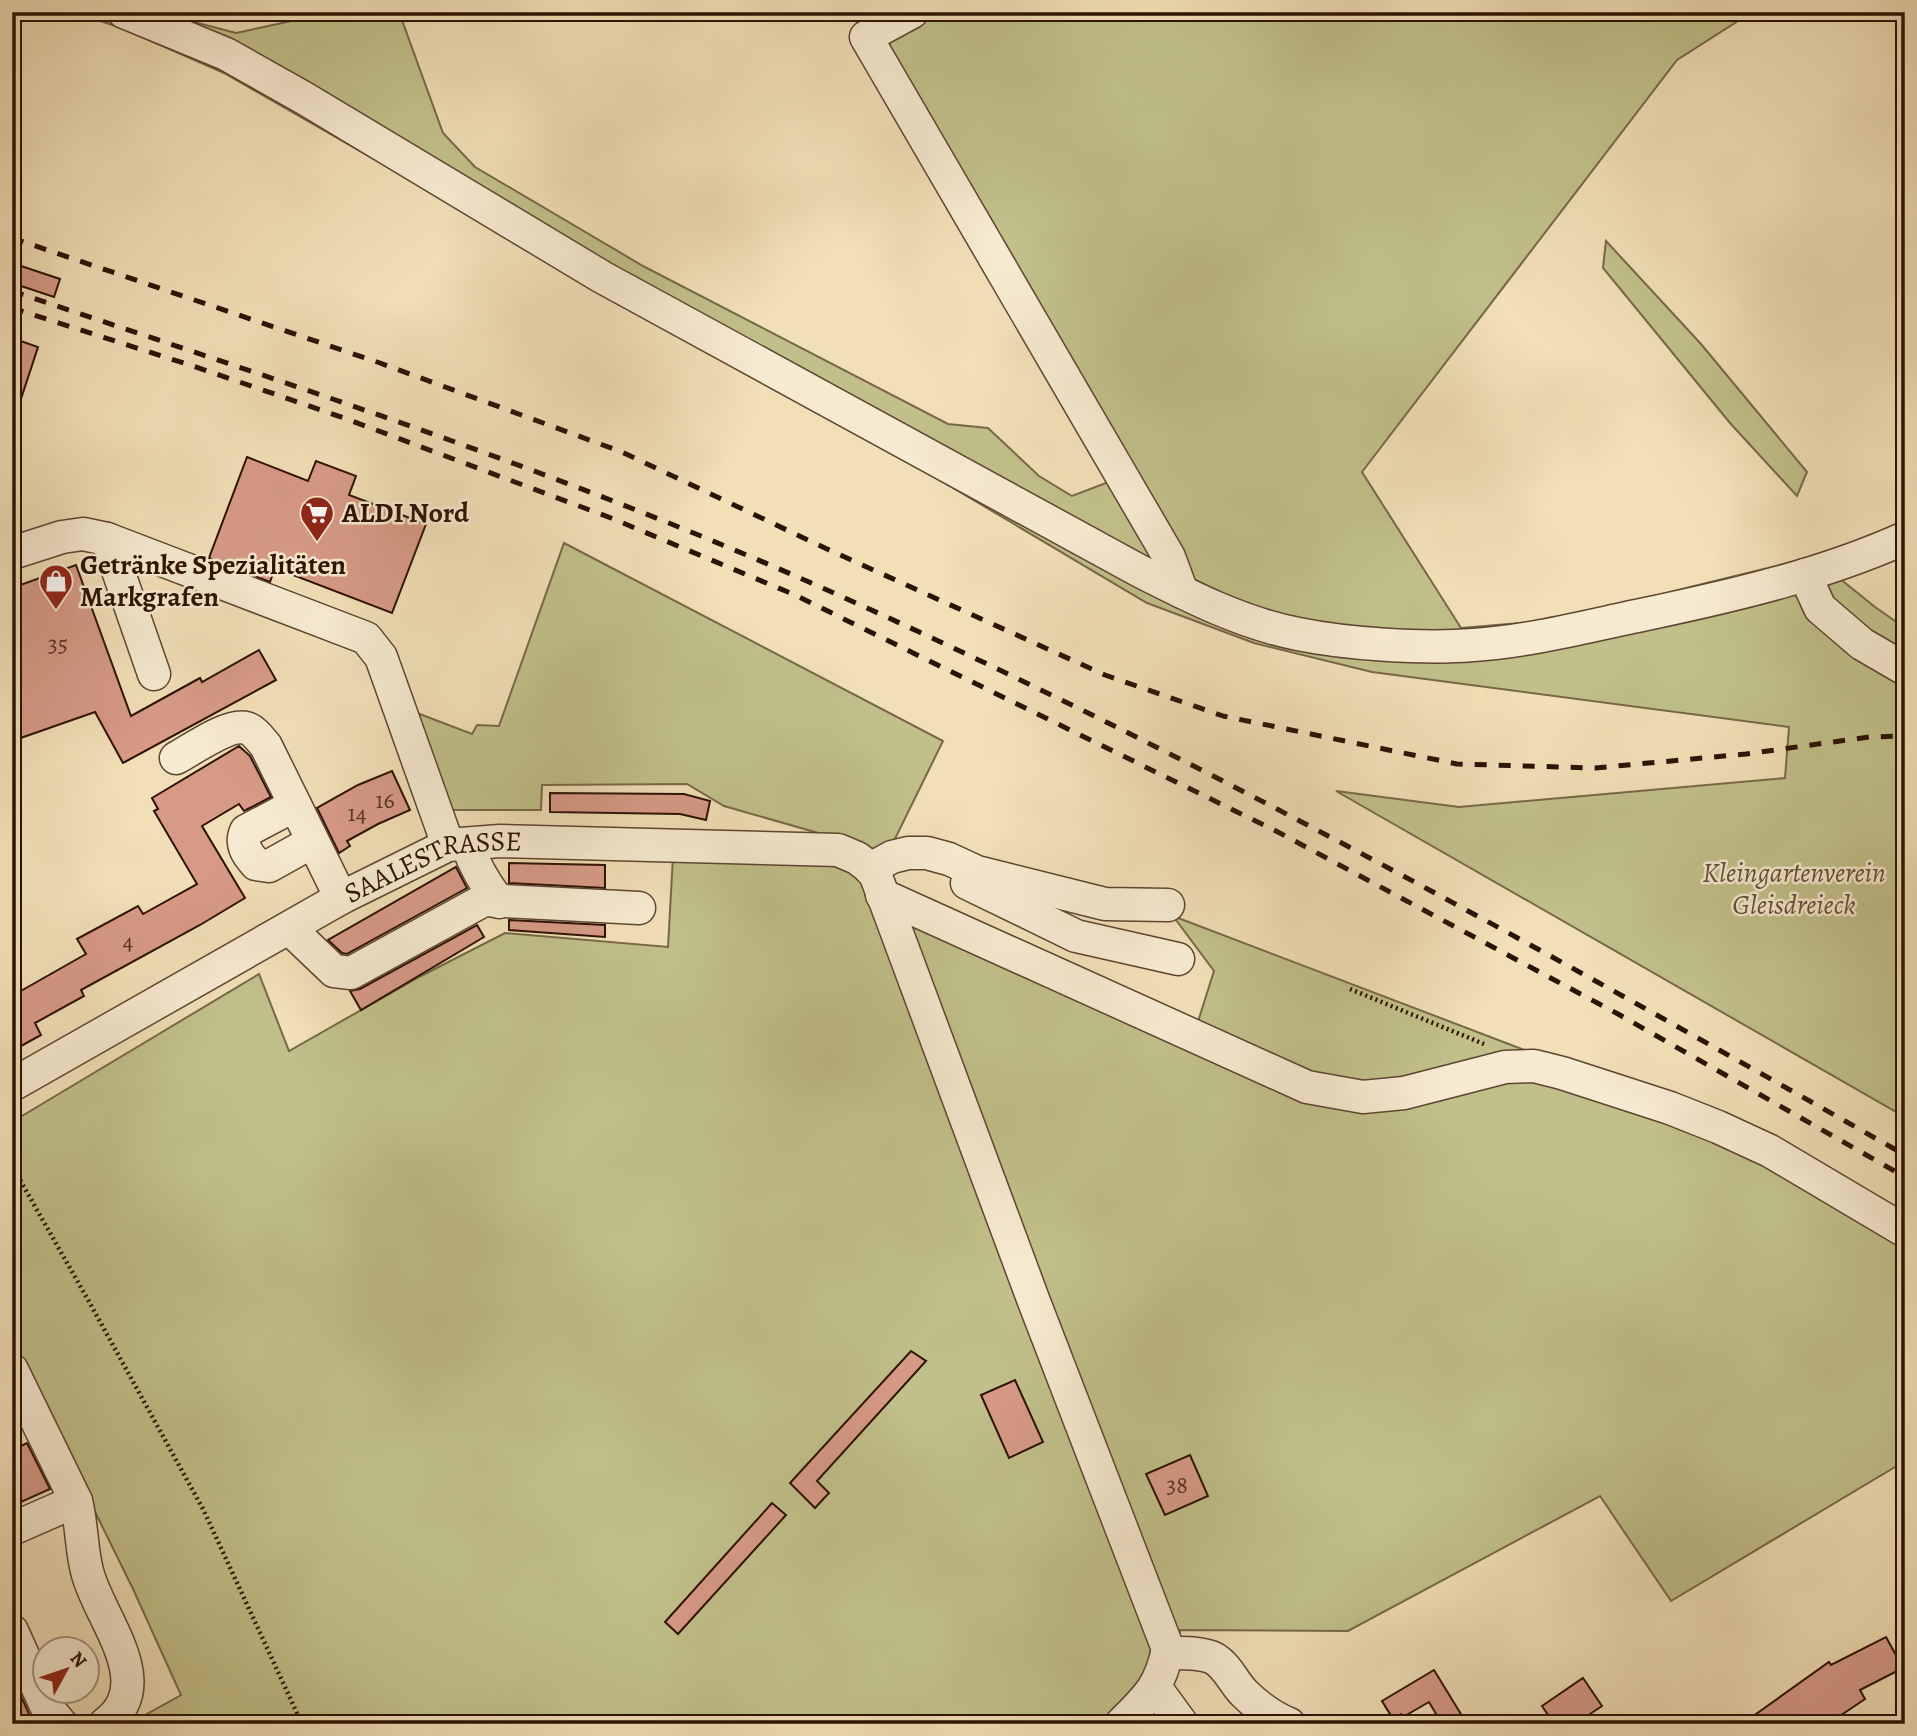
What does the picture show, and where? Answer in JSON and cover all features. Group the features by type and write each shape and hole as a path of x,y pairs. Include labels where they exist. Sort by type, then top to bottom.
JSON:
{"street":[{"path":"124,12 226,54 602,277 1182,592 1239,617 1297,634 1404,644 1472,645 1538,636 1709,601 1805,575 1905,538"},
{"path":"912,12 866,37 1169,557 1182,592"},
{"path":"12,553 62,537 83,534 107,539 366,638 381,657 458,844 471,858 499,902"},
{"path":"107,539 154,674"},
{"path":"1805,575 1820,608 1862,644 1905,669"},
{"path":"176,758 231,728 248,728 266,746 341,898"},
{"path":"295,805 246,831 243,846 256,864 270,866 312,842"},
{"name":"SAALESTRASSE","path":"12,1085 341,898 458,844 500,841 838,850 857,858 876,882 1307,1087 1363,1097 1383,1096 1505,1067 1534,1066 1670,1108 1718,1127 1770,1151 1905,1231"},
{"path":"1121,1724 1150,1695 1163,1674 1168,1649 876,882 892,857 908,853 927,853 949,859 958,874 1076,936 1178,958"},
{"path":"958,874 977,872 1114,905 1168,905"},
{"path":"290,929 334,971 351,973 484,900 639,908"},
{"path":"1113,946 1114,905"},
{"path":"12,1370 19,1403 76,1501 82,1524 87,1573 124,1659 128,1690 124,1703 114,1717 104,1724"},
{"path":"12,1529 76,1501"},
{"path":"12,1631 46,1706 61,1724"},
{"path":"1167,1653 1195,1653 1214,1658 1243,1692 1272,1717 1289,1724"},
{"path":"1155,1686 1164,1695 1182,1724"}],"path":[{"path":"1350,989 1484,1045 1499,1053 1505,1067"},
{"path":"12,1166 88,1297 203,1509 302,1724"}],"green space":[{"name":"Kleingartenverein Gleisdreieck","path":"74,12 156,12 236,33 296,20 310,12 399,12 443,133 475,167 643,266 948,424 988,428 1039,476 1072,496 1114,480 853,32 887,12 1752,12 1677,60 1362,472 1461,628 1555,620 1813,557 1905,628 1905,1117 1336,791 1459,807 1785,778 1789,727 1372,672 1254,643 1147,603 832,416 522,244 224,73 124,29"},
{"path":"1606,241 1701,344 1807,472 1797,496 1730,423 1603,268"},
{"path":"564,543 943,741 888,853 724,806 687,784 542,785 541,810 451,810 417,713 472,734 477,725 499,726"},
{"path":"673,856 863,861 899,933 940,916 1195,1031 1214,971 1173,916 1556,1062 1905,1220 1905,1461 1671,1601 1600,1496 1348,1631 1180,1630 1175,1658 1113,1724 149,1724 147,1714 181,1695 133,1589 12,1343 12,1122 259,974 289,1051 421,976 505,933 668,947"}],"building":[{"path":"12,263 60,279 54,297 12,283"},
{"path":"12,338 38,347 16,414 12,414"},
{"name":"ALDI Nord","path":"247,457 308,481 316,461 356,476 349,495 426,524 392,613 275,568 270,582 209,558"},
{"path":"76,565 131,716 200,678 202,682 259,650 276,680 123,763 95,712 12,741 12,588"},
{"path":"239,746 250,756 271,797 244,811 239,804 202,826 245,898 81,990 84,996 35,1023 41,1035 12,1051 12,996 86,954 77,939 138,906 143,914 197,884 154,811 158,809 152,798"},
{"path":"392,771 410,810 347,841 350,846 339,853 317,808 358,785"},
{"path":"550,793 684,794 710,801 706,820 680,814 550,812"},
{"path":"509,863 605,865 605,888 509,883"},
{"path":"456,867 467,888 347,954 342,953 328,940"},
{"path":"509,920 605,925 605,937 509,930"},
{"path":"477,925 484,937 361,1010 350,991 360,989"},
{"path":"911,1351 926,1361 817,1481 829,1493 815,1508 790,1483"},
{"path":"1015,1380 1043,1442 1009,1458 981,1395"},
{"path":"27,1443 50,1489 12,1506 12,1450"},
{"path":"1190,1455 1208,1496 1165,1515 1146,1474"},
{"path":"772,1503 786,1515 678,1634 665,1622"},
{"path":"1886,1637 1903,1668 1860,1690 1865,1699 1828,1724 1742,1724 1829,1662 1831,1665"},
{"path":"1434,1670 1467,1724 1442,1724 1429,1702 1403,1717 1401,1714 1393,1719 1382,1701"},
{"path":"12,1676 29,1714 37,1724 12,1724"},
{"path":"1583,1678 1602,1706 1575,1724 1554,1724 1542,1706"}],"railway":[{"path":"12,238 380,363 622,452 827,549 1105,675 1223,716 1457,764 1595,768 1746,754 1869,737 1905,736"},
{"path":"12,291 314,393 613,501 712,540 950,646 1089,713 1364,855 1636,1003 1905,1155"},
{"path":"12,308 344,418 611,518 795,595 1276,831 1618,1014 1905,1177"}],"place":[{"name":"ALDI Nord","path":"317,543"},
{"name":"Getränke Spezialitäten Markgrafen","path":"56,611"}]}
